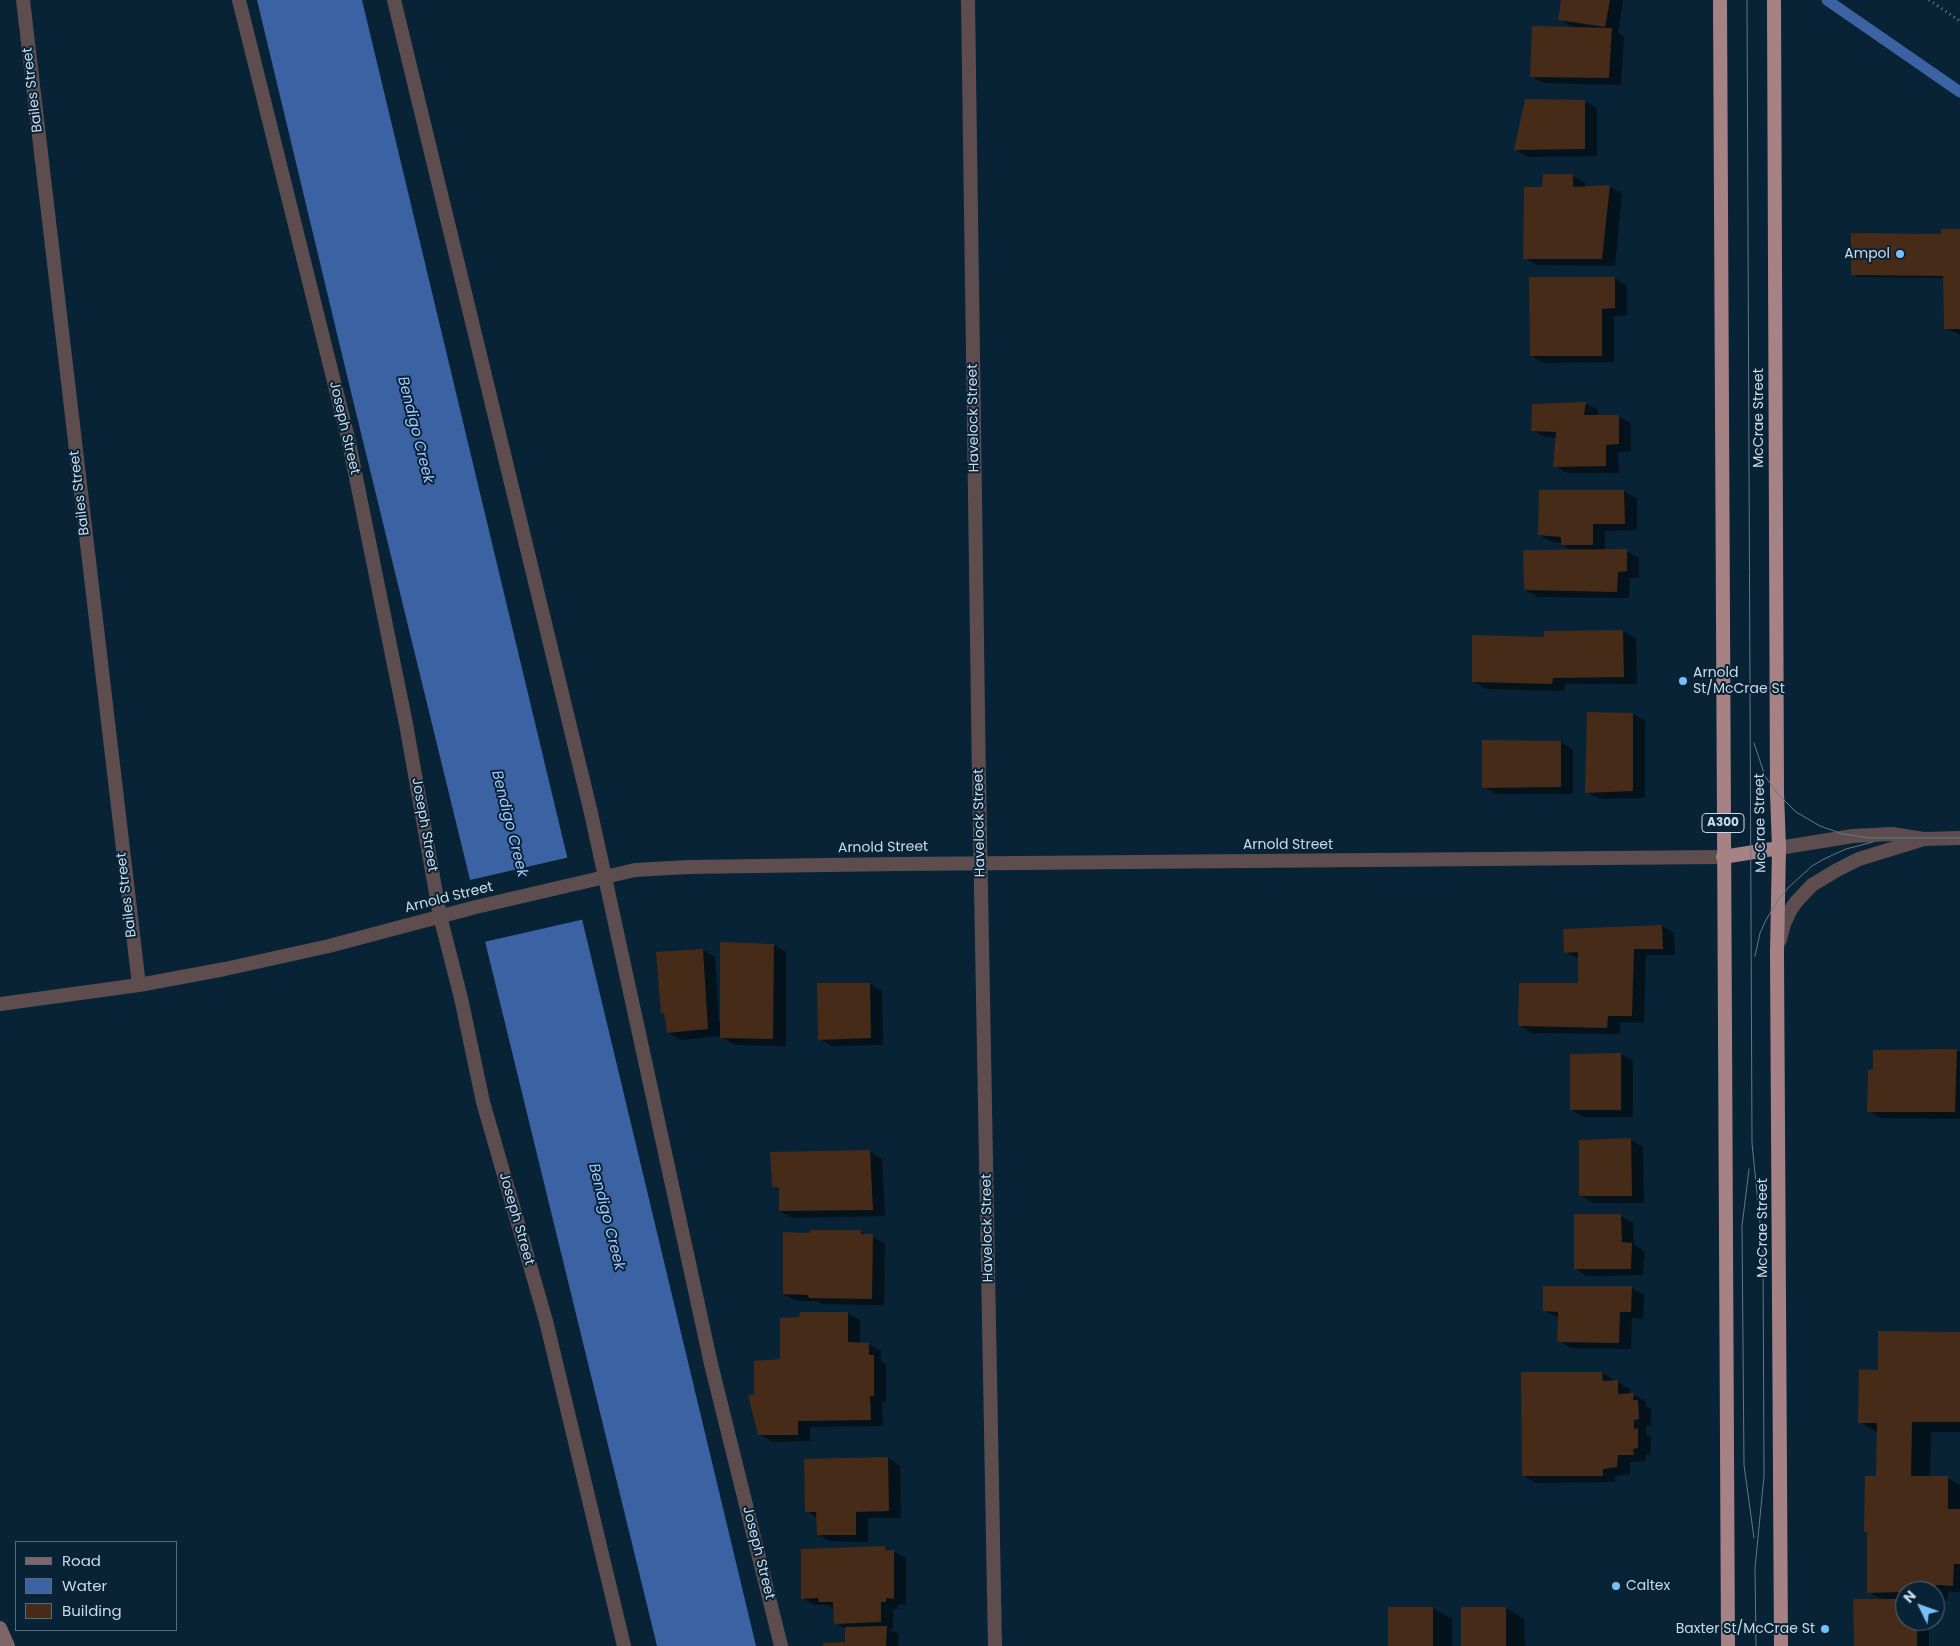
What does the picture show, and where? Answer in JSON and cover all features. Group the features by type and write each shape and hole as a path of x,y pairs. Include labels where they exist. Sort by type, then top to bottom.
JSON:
{"highway":[{"name":"A300","path":"1720,0 1728,1646"},
{"name":"McCrae Street","path":"1774,0 1777,793 1779,848 1777,953 1782,1646"},
{"name":"Arnold Street","path":"1723,858 1779,848"}],"main road":[{"path":"0,1628 8,1646"}],"street":[{"name":"Bailes Street","path":"23,0 138,985"},
{"name":"Joseph Street","path":"240,0 348,438 406,724 440,916 461,998 483,1102 546,1321 624,1646"},
{"name":"Joseph Street","path":"394,0 711,1364 780,1646"},
{"name":"Havelock Street","path":"968,0 981,863 996,1646"},
{"path":"1779,848 1853,836 1892,834 1924,839 1960,838"},
{"path":"1777,953 1784,924 1790,911 1812,885 1859,859 1924,839"},
{"name":"Arnold Street","path":"0,1004 138,985 329,946 476,907 635,870 688,867 981,863 1723,858"}],"path":[{"path":"1929,0 1960,21"}],"water":[{"name":"Bendigo Creek","path":"257,0 362,0 756,1646 657,1646"}],"pier":[{"path":"570,857 585,919 484,942 470,880"}],"building":[{"path":"1561,0 1610,0 1605,27 1558,20"},
{"path":"1532,26 1612,28 1609,78 1530,77"},
{"path":"1525,99 1585,100 1585,149 1514,150"},
{"path":"1543,174 1573,174 1573,187 1610,185 1602,259 1523,259 1524,187 1542,187"},
{"name":"Ampol","path":"1941,229 1960,229 1960,329 1944,329 1943,276 1851,275 1851,233 1941,234"},
{"path":"1529,277 1615,277 1615,308 1602,309 1602,356 1530,356"},
{"path":"1586,402 1584,415 1619,415 1619,444 1606,445 1606,466 1553,467 1556,432 1531,431 1532,404"},
{"path":"1539,490 1624,490 1625,524 1593,524 1593,545 1561,545 1561,537 1538,535"},
{"path":"1627,549 1627,571 1618,572 1617,592 1524,590 1523,550"},
{"path":"1623,630 1624,677 1553,678 1552,684 1472,682 1472,635 1544,637 1544,631"},
{"path":"1587,712 1633,713 1633,791 1585,793"},
{"path":"1482,740 1561,741 1561,787 1482,788"},
{"path":"1662,925 1663,949 1634,949 1632,1016 1608,1016 1607,1028 1518,1026 1519,983 1578,983 1578,952 1564,953 1563,929"},
{"path":"720,942 774,944 773,1039 720,1038"},
{"path":"703,949 708,1029 667,1033 664,1013 661,1014 656,952"},
{"path":"817,983 870,983 871,1038 818,1040"},
{"path":"1957,1049 1955,1112 1867,1112 1868,1070 1873,1070 1873,1050"},
{"path":"1621,1053 1621,1110 1570,1110 1570,1054"},
{"path":"1631,1138 1632,1196 1579,1196 1579,1140"},
{"path":"870,1150 873,1210 779,1211 779,1188 772,1187 770,1152"},
{"path":"1574,1214 1621,1214 1622,1242 1632,1243 1631,1269 1574,1269"},
{"path":"810,1230 861,1230 861,1234 873,1234 872,1299 809,1298 808,1295 783,1294 783,1232 810,1233"},
{"path":"1543,1286 1632,1286 1631,1312 1620,1312 1619,1343 1557,1342 1558,1312 1543,1311"},
{"path":"800,1312 848,1312 848,1342 869,1343 869,1355 874,1355 874,1396 870,1396 871,1420 798,1421 798,1435 758,1435 748,1395 754,1394 754,1361 780,1359 780,1318 799,1317"},
{"path":"1878,1331 1960,1332 1960,1422 1912,1422 1911,1476 1948,1476 1948,1509 1960,1509 1960,1564 1954,1564 1953,1586 1945,1586 1945,1581 1895,1581 1895,1592 1867,1593 1867,1532 1864,1532 1865,1476 1876,1476 1877,1423 1858,1423 1859,1369 1878,1370"},
{"path":"1521,1372 1602,1372 1603,1381 1618,1380 1618,1394 1634,1393 1633,1400 1638,1400 1639,1419 1634,1420 1634,1429 1638,1428 1638,1448 1633,1449 1634,1455 1618,1455 1617,1467 1603,1469 1603,1476 1522,1476"},
{"path":"888,1457 889,1511 856,1512 856,1535 817,1535 816,1512 805,1512 804,1459"},
{"path":"885,1546 886,1550 894,1550 894,1599 886,1598 886,1602 881,1602 881,1622 834,1624 833,1602 819,1602 818,1598 801,1599 801,1549"},
{"path":"1853,1599 1895,1599 1895,1631 1917,1631 1917,1646 1854,1646"},
{"path":"1388,1607 1433,1607 1433,1646 1388,1646"},
{"path":"1461,1607 1506,1607 1506,1646 1461,1646"},
{"path":"887,1626 886,1646 823,1646 823,1643 845,1642 845,1627"}],"waterway":[{"path":"1827,0 1960,92"}],"tram line":[{"path":"1747,0 1752,1143 1763,1253 1764,1476 1755,1568 1756,1646"},
{"path":"1754,743 1765,776 1777,793 1796,812 1820,826 1843,834 1870,838 1960,838"},
{"path":"1755,956 1760,933 1766,920 1778,900 1789,887 1812,866 1824,859 1846,849 1873,842"},
{"path":"1749,1169 1742,1226 1744,1465 1754,1538"}],"place":[{"name":"Ampol","path":"1900,254"},
{"name":"Arnold St/McCrae St","path":"1683,681"},
{"name":"Caltex","path":"1616,1586"},
{"name":"Baxter St/McCrae St","path":"1825,1629"}]}
